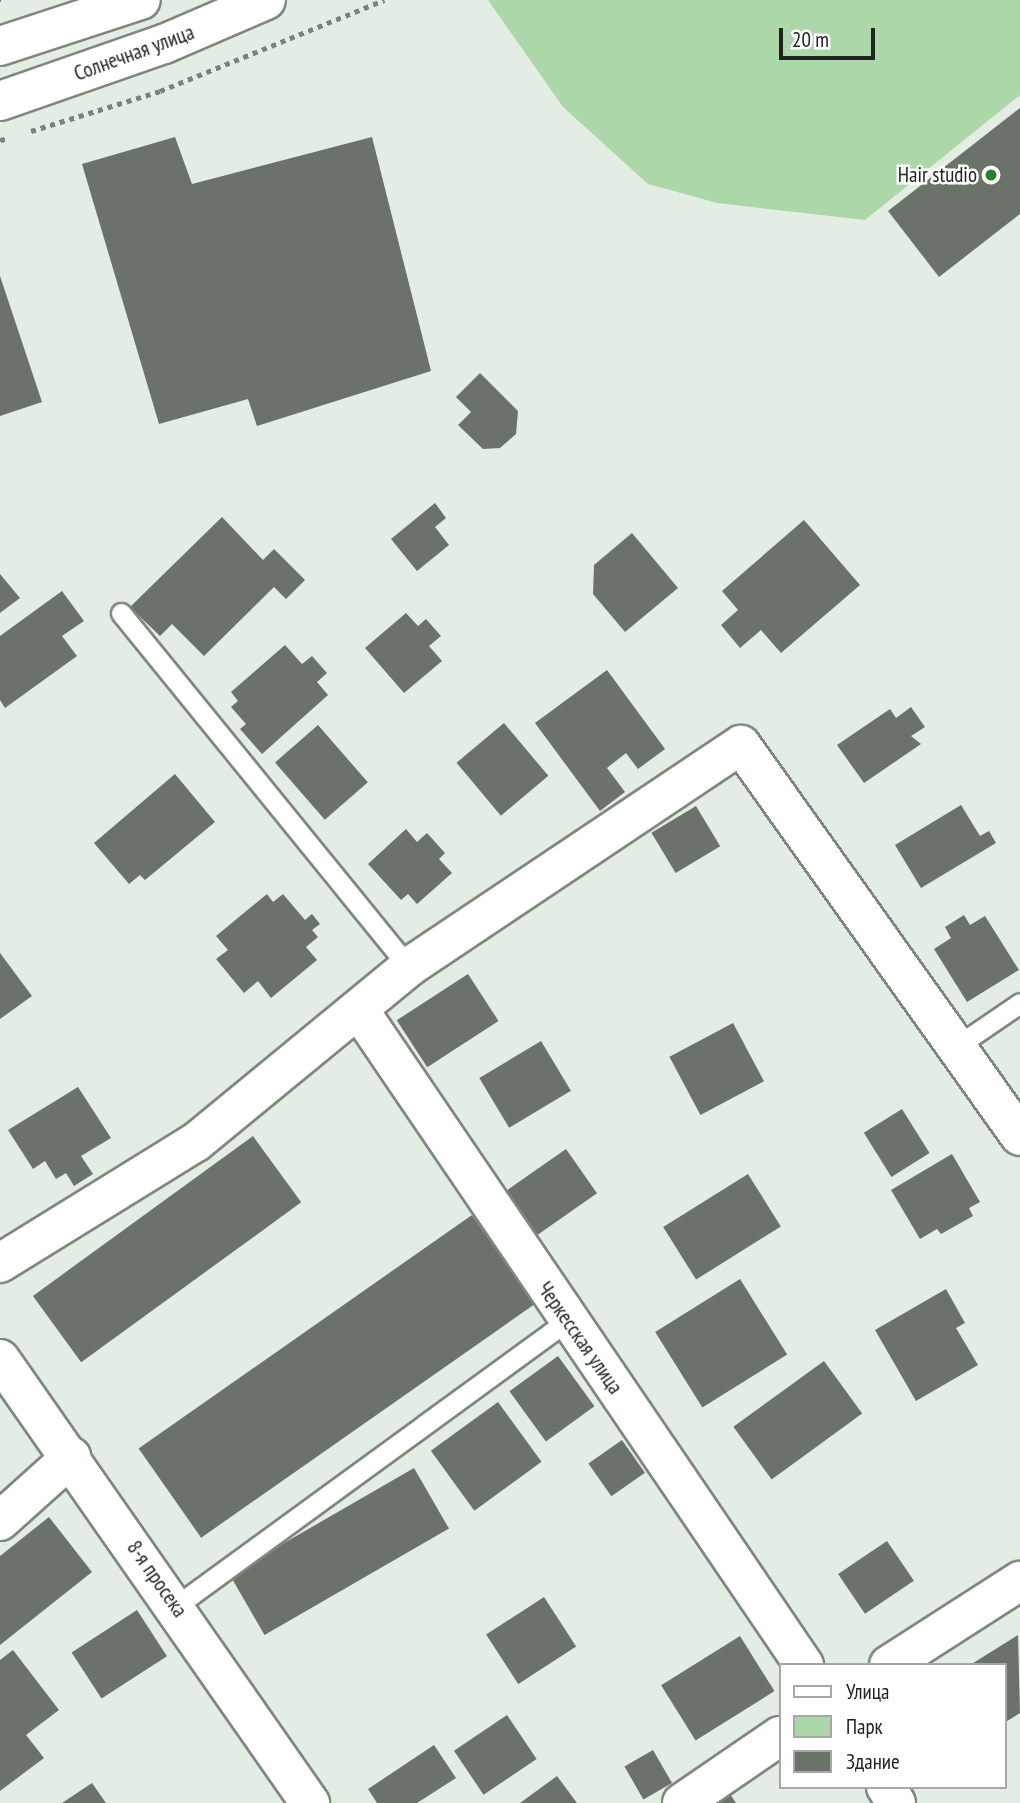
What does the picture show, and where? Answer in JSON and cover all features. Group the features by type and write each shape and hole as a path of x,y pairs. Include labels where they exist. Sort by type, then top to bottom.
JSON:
{"street":[{"path":"0,46 142,0"},
{"name":"Солнечная улица","path":"0,102 164,44 265,0"},
{"path":"0,1264 196,1142 409,967 741,745 1020,1136"},
{"name":"Черкесская улица","path":"359,1010 567,1321 803,1663"},
{"name":"8-я просека","path":"0,1359 176,1606 310,1803"},
{"path":"0,1521 71,1457"},
{"path":"892,1663 1020,1581"},
{"path":"682,1803 778,1737"}],"lane":[{"path":"121,613 409,967"},
{"path":"957,1046 1020,1003"},
{"path":"176,1606 567,1321"}],"path":[{"path":"27,132 160,92 384,0"},
{"path":"0,140 13,136"}],"green space":[{"path":"488,0 1020,0 1020,95 865,220 717,203 648,184 563,107"}],"building":[{"path":"1020,108 1020,214 939,277 888,211"},
{"path":"175,137 192,184 372,137 431,371 257,426 248,399 159,424 82,164"},
{"path":"0,276 42,402 0,416"},
{"path":"480,373 518,411 516,434 500,448 483,449 458,425 471,412 456,397"},
{"path":"435,503 446,518 435,527 449,545 417,571 391,539"},
{"path":"222,517 263,560 274,549 305,580 286,599 274,587 204,656 172,624 160,636 130,607"},
{"path":"804,520 860,585 781,653 761,630 740,648 721,625 738,610 722,591"},
{"path":"632,533 678,588 625,632 593,594 594,565"},
{"path":"0,574 20,598 0,613"},
{"path":"62,591 84,621 62,636 77,656 5,708 0,700 0,636"},
{"path":"406,613 418,626 426,619 441,636 429,646 442,661 404,693 365,648"},
{"path":"285,645 302,664 312,656 327,673 317,682 328,695 262,754 240,729 246,724 231,707 238,701 231,692"},
{"path":"607,670 665,749 638,769 626,753 607,768 625,792 600,811 535,723"},
{"path":"911,707 925,727 911,736 921,744 864,783 837,745 890,709 896,718"},
{"path":"504,723 548,776 501,816 457,763"},
{"path":"318,725 368,782 325,820 275,762"},
{"path":"175,774 215,822 145,880 140,875 129,884 94,843"},
{"path":"961,805 980,836 989,831 996,843 921,888 895,845"},
{"path":"696,806 720,846 676,873 651,833"},
{"path":"406,829 417,842 427,833 445,853 439,859 452,873 417,904 408,894 401,900 368,864"},
{"path":"267,894 273,902 283,894 305,920 312,914 320,924 312,930 318,937 306,947 317,960 271,998 258,981 244,993 216,959 228,950 216,936"},
{"path":"964,915 970,925 985,916 1019,970 967,1002 934,949 951,938 945,927"},
{"path":"0,953 32,996 0,1019"},
{"path":"468,974 498,1021 427,1067 397,1020"},
{"path":"733,1023 764,1081 700,1115 669,1057"},
{"path":"541,1041 571,1091 509,1128 479,1078"},
{"path":"78,1087 111,1138 81,1156 93,1174 74,1186 66,1173 56,1179 45,1161 33,1169 8,1130"},
{"path":"902,1109 930,1153 891,1177 864,1133"},
{"path":"253,1136 301,1202 81,1362 33,1296"},
{"path":"566,1149 597,1193 530,1240 499,1196"},
{"path":"952,1154 980,1202 969,1208 973,1216 941,1234 937,1229 920,1239 891,1190"},
{"path":"748,1174 781,1227 696,1280 663,1227"},
{"path":"472,1215 535,1304 201,1538 139,1448"},
{"path":"740,1279 787,1354 702,1407 655,1332"},
{"path":"946,1289 965,1323 956,1328 978,1365 916,1401 875,1330"},
{"path":"558,1356 594,1406 546,1441 509,1391"},
{"path":"824,1361 862,1414 772,1479 733,1427"},
{"path":"498,1402 541,1462 474,1511 431,1451"},
{"path":"622,1440 645,1473 611,1496 588,1464"},
{"path":"414,1468 449,1529 265,1635 230,1574"},
{"path":"49,1517 92,1572 0,1645 0,1556"},
{"path":"887,1541 914,1581 865,1614 838,1574"},
{"path":"544,1597 576,1646 518,1684 486,1635"},
{"path":"137,1610 167,1656 102,1699 72,1652"},
{"path":"1018,1635 1020,1713 1006,1722 1006,1663 973,1663"},
{"path":"740,1636 774,1691 696,1740 661,1685"},
{"path":"13,1650 59,1710 26,1735 44,1758 0,1791 0,1660"},
{"path":"507,1715 537,1759 484,1795 454,1751"},
{"path":"434,1745 456,1778 417,1803 377,1803 368,1789"},
{"path":"653,1750 672,1783 643,1799 624,1766"},
{"path":"557,1776 577,1803 520,1803"},
{"path":"92,1783 106,1803 62,1803"},
{"path":"730,1794 736,1803 715,1803"}],"place":[{"name":"Hair studio","path":"991,175"}]}
